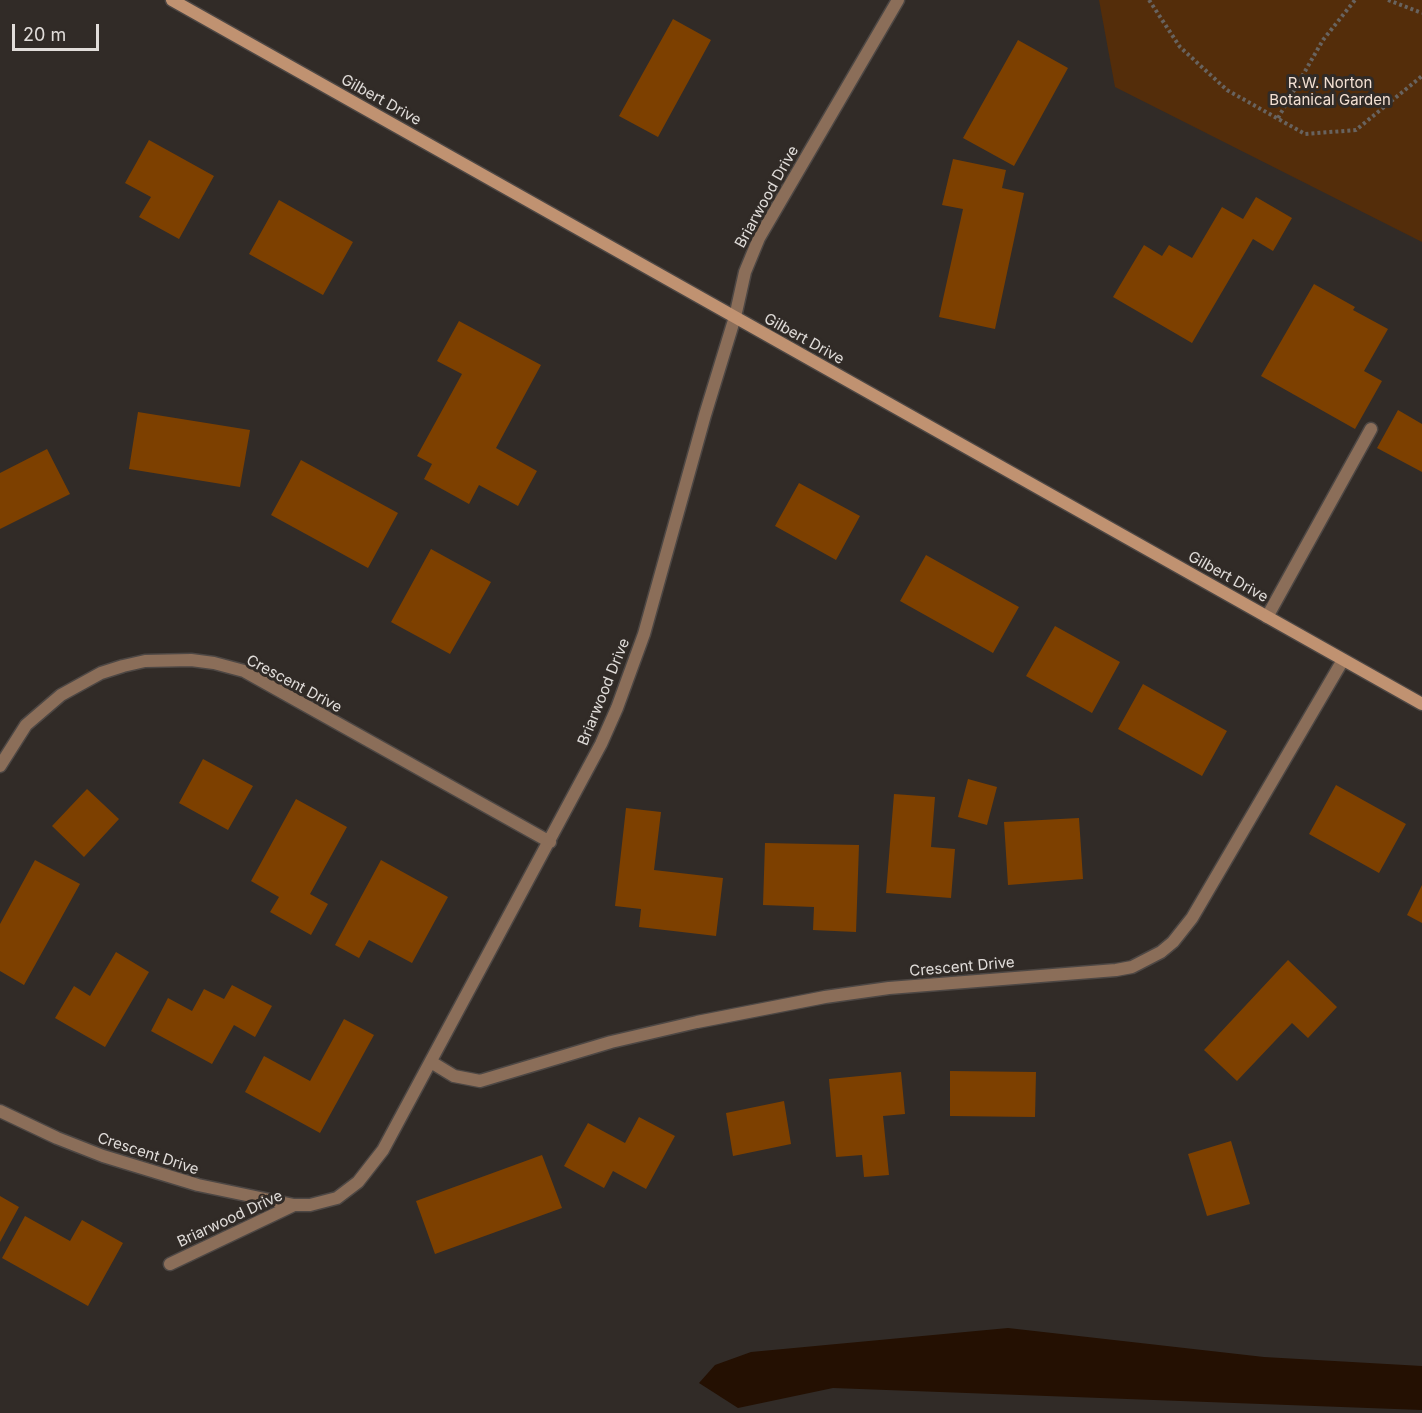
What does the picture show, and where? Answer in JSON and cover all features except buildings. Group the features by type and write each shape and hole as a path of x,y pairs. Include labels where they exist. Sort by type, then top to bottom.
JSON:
{"street":[{"name":"Gilbert Drive","path":"172,0 1422,704"},
{"name":"Briarwood Drive","path":"170,1264 294,1205 324,1202 337,1198 358,1182 383,1150 601,744 644,634 705,414 735,317 745,272 759,238 898,0"},
{"path":"1267,617 1371,429"},
{"name":"Crescent Drive","path":"0,766 26,725 61,695 101,673 145,661 191,660 214,663 244,671 550,842"},
{"name":"Crescent Drive","path":"431,1062 454,1076 480,1081 610,1042 825,997 889,988 1132,967 1161,952 1173,942 1192,918 1343,660"},
{"name":"Crescent Drive","path":"0,1111 57,1138 103,1156 198,1185 294,1205"}],"path":[{"path":"1149,0 1180,47 1227,90 1305,134 1356,130 1422,76"},
{"path":"1278,118 1323,40 1354,0"},
{"path":"1388,0 1422,13"}],"green space":[{"name":"R.W. Norton Botanical Garden","path":"1099,0 1422,0 1422,242 1115,87"}],"shaded area":[{"path":"1008,1328 1264,1357 1422,1366 1422,1410 833,1388 738,1408 699,1383 715,1365 751,1352"}]}
